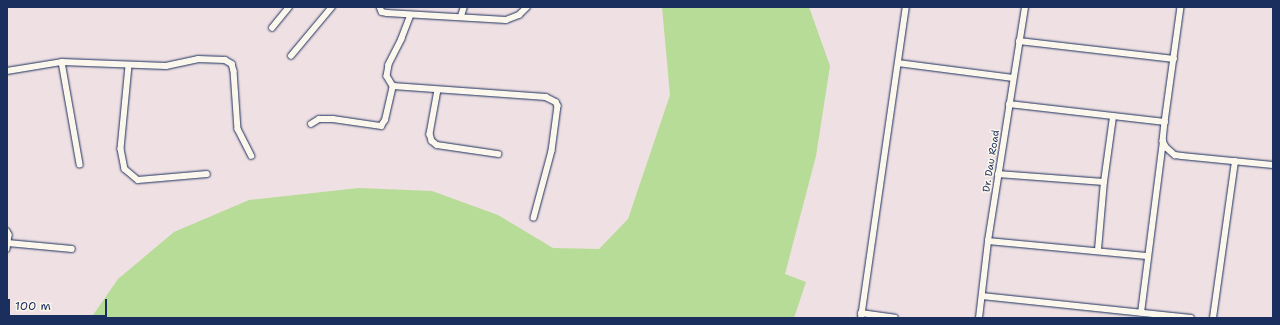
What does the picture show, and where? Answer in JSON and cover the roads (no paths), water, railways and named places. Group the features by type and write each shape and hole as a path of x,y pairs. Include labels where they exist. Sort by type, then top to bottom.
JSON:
{"street":[{"path":"272,28 289,7"},
{"path":"291,56 332,7"},
{"path":"380,7 382,12 387,13 461,16 506,20 519,15 528,7"},
{"path":"461,16 464,7"},
{"path":"895,318 861,316 906,7"},
{"name":"Dr. Dau Road","path":"979,318 988,241 1025,7"},
{"path":"1141,313 1146,256 1163,141 1180,7"},
{"path":"311,124 319,119 332,119 381,126 385,120 393,86 387,76 388,65 402,39 411,15"},
{"path":"1019,41 1174,59"},
{"path":"7,71 62,62 129,66 180,65 198,58 225,60 232,64 238,129 252,156"},
{"path":"62,62 80,164"},
{"path":"898,63 1013,78"},
{"path":"129,66 121,149 125,169 138,180 207,174"},
{"path":"393,86 546,97 556,102 558,106 552,150 534,218"},
{"path":"438,90 430,134 432,141 437,145 498,154"},
{"path":"1009,104 1165,122"},
{"path":"1098,250 1104,182 1113,117"},
{"path":"1163,141 1175,155 1273,165"},
{"path":"1213,318 1235,162"},
{"path":"998,174 1104,182"},
{"path":"7,231 8,246 72,249"},
{"path":"988,241 1098,250 1146,256"},
{"path":"982,296 1191,318"}]}
